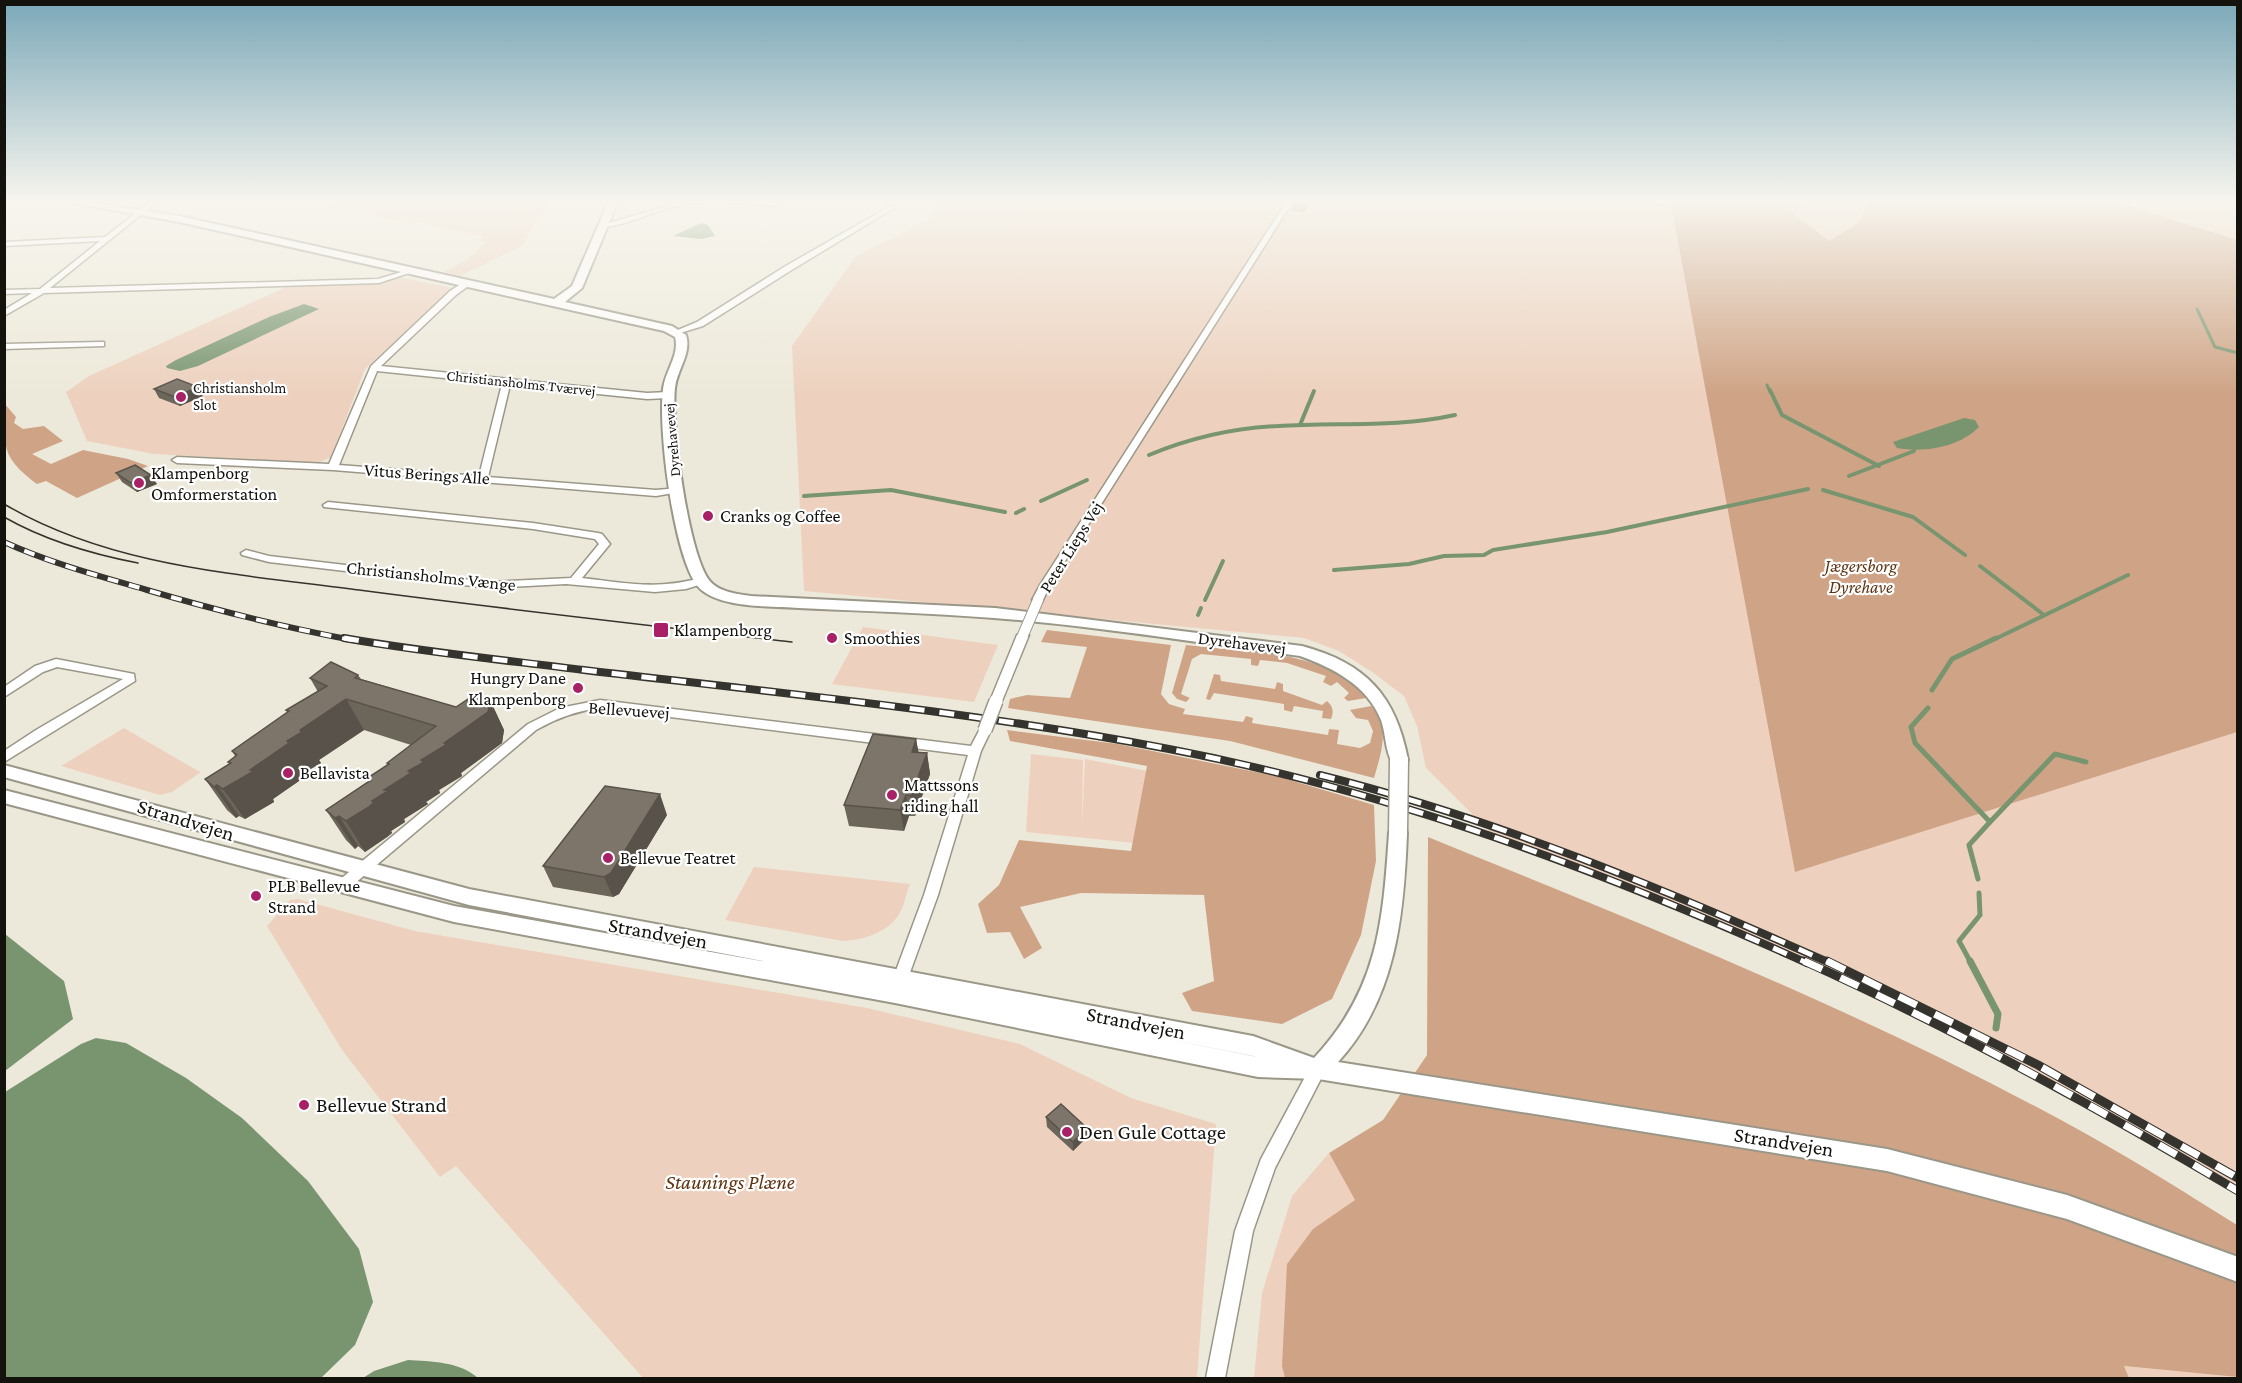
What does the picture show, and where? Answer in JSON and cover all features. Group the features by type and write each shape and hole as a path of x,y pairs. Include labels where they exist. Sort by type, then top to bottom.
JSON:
{"street":[{"path":"4,314 42,291 74,266"},
{"path":"379,266 659,325 677,332 700,324 796,266"},
{"path":"556,303 577,288 587,266"},
{"name":"Peter Lieps Vej","path":"898,986 931,895 975,751 1045,585 1249,266"},
{"path":"4,292 379,281 408,272"},
{"path":"333,467 374,368 453,293 466,284"},
{"name":"Dyrehavevej","path":"677,332 683,344 668,395 676,490 701,581 721,595 742,600 995,613 1302,651 1348,670 1381,700 1396,734 1399,760 1395,907 1386,951 1370,993 1341,1047 1318,1069"},
{"path":"4,347 101,344"},
{"name":"Christiansholms Tværvej","path":"374,368 647,396 668,395"},
{"path":"483,478 507,381"},
{"name":"Vitus Berings Alle","path":"177,460 333,467 656,493 676,490"},
{"path":"328,505 533,526 598,536 604,544 574,581"},
{"name":"Christiansholms Vænge","path":"246,553 269,559 489,585 519,586 574,581"},
{"path":"574,581 666,590 701,581"},
{"path":"4,693 39,669 56,663 130,677 129,681 40,733 4,758"},
{"name":"Bellevuevej","path":"342,886 532,727 566,709 600,704 975,751"},
{"name":"Strandvejen","path":"4,771 362,869 492,902 898,986"},
{"name":"Strandvejen","path":"4,796 454,914 1253,1046 1318,1069 1887,1160 2067,1207 2238,1270"},
{"path":"1215,1378 1232,1281 1244,1231 1267,1165 1318,1069"}],"green space":[{"path":"455,266 482,266 460,276 443,272"},
{"name":"Jægersborg Dyrehave","path":"849,266 2237,266 2237,1191 2047,1082 1908,1009 1781,949 1495,837 1426,768 1417,726 1404,696 1339,651 1304,638 804,591 792,346"},
{"path":"1682,266 2237,266 2237,732 1795,872"},
{"path":"399,277 453,288 365,369 331,457 318,463 154,454 87,441 66,392 89,376 286,287 385,282"},
{"path":"4,403 16,417 14,423 23,429 44,426 63,441 32,454 51,464 83,450 128,459 148,466 77,498 46,481 37,484 16,466 7,450"},
{"path":"863,627 998,645 974,702 832,684"},
{"path":"1047,630 1171,645 1161,694 1169,704 1185,709 1183,714 1243,722 1246,716 1253,718 1252,723 1328,735 1329,729 1339,730 1337,744 1360,748 1370,743 1373,731 1368,720 1356,718 1350,710 1371,706 1377,714 1383,732 1374,778 1230,741 1008,708 1010,699 1027,695 1070,698 1087,647 1041,642"},
{"path":"1186,645 1258,652 1308,662 1330,670 1350,682 1366,698 1348,701 1344,698 1349,693 1337,682 1331,686 1323,682 1326,676 1287,663 1260,660 1258,666 1251,665 1251,659 1201,654 1192,659 1181,694 1190,698 1186,702 1177,699 1172,693"},
{"path":"1214,674 1220,675 1221,681 1275,689 1277,682 1283,684 1283,691 1322,705 1327,701 1332,709 1331,719 1322,718 1323,711 1294,706 1292,712 1284,710 1284,704 1214,693 1210,700 1206,699"},
{"path":"124,728 201,772 172,792 160,795 61,766"},
{"path":"1007,730 1118,744 1280,777 1374,805 1376,861 1361,935 1332,999 1282,1024 1192,1011 1182,993 1214,981 1204,895 1081,893 1020,907 1042,948 1024,959 1010,932 987,933 978,904 999,885 1019,840 1131,851 1147,766 1010,741"},
{"path":"1031,754 1083,760 1082,828 1085,759 1148,771 1135,843 1026,832"},
{"path":"1428,837 1764,976 1929,1052 2090,1136 2237,1225 2237,1377 2124,1366 2129,1378 1285,1378 1282,1366 1287,1264 1313,1229 1355,1200 1329,1153 1383,1120 1427,1055"},
{"path":"754,867 910,884 900,913 893,922 881,931 866,937 843,941 725,920"},
{"name":"Staunings Plæne","path":"298,899 415,931 867,1008 1020,1044 1131,1098 1216,1124 1197,1378 643,1378 456,1166 440,1177 342,1050 267,926 290,900"},
{"path":"1329,1153 1355,1200 1426,1378 1254,1378 1262,1293 1292,1196"},
{"path":"2123,1366 2237,1377 2237,1378 2129,1378"}],"shaded area":[{"path":"304,304 319,309 198,366 180,371 166,366 269,317"},
{"path":"1964,418 1975,420 1979,427 1952,444 1919,450 1897,448 1893,442"},
{"path":"5,934 64,981 73,1019 5,1071"},
{"path":"96,1038 126,1043 186,1078 242,1118 308,1181 359,1249 373,1302 355,1345 321,1378 5,1378 5,1092 81,1044"},
{"path":"408,1360 454,1366 478,1378 363,1378 374,1371"}],"building":[{"path":"177,379 198,387 175,397 154,389"},
{"path":"135,465 151,475 131,483 116,473"},
{"path":"331,662 358,675 355,678 456,707 474,695 490,700 488,712 444,743 446,745 421,760 424,762 408,771 411,773 384,790 388,791 372,801 374,802 369,807 346,821 339,816 335,818 326,810 371,780 369,777 436,726 346,699 300,730 302,732 287,741 289,743 250,770 254,771 223,789 217,785 214,787 205,779 231,763 228,762 237,755 232,751 289,711 286,710 327,686 310,678"},
{"path":"873,734 916,739 912,752 927,753 911,796 906,795 900,810 844,805"},
{"path":"605,786 660,794 611,873 604,877 543,866"},
{"path":"1061,1104 1087,1128 1073,1142 1046,1117"}],"waterway":[{"path":"2197,309 2215,347 2238,353"},
{"path":"1767,385 1770,392"},
{"path":"1770,390 1782,415 1877,465"},
{"path":"1300,425 1314,391"},
{"path":"1300,425 1411,422 1455,415"},
{"path":"1149,455 1196,439 1228,432 1300,425"},
{"path":"1877,465 1914,451"},
{"path":"1849,476 1877,465"},
{"path":"1041,501 1087,480"},
{"path":"1334,570 1409,564 1444,556 1484,555 1493,550 1607,532 1808,489"},
{"path":"804,496 891,490 1005,512"},
{"path":"1823,490 1913,517 1965,555"},
{"path":"1016,513 1024,509"},
{"path":"1205,600 1223,561"},
{"path":"1980,566 2044,615"},
{"path":"1993,640 2128,575"},
{"path":"1198,615 1201,608"},
{"path":"1932,690 1952,659 1996,638"},
{"path":"1928,708 1911,727 1915,743 1990,822"},
{"path":"1990,822 2055,754 2086,762"},
{"path":"1978,879 1969,845 1990,822"},
{"path":"1971,963 1959,941 1980,915 1979,893"},
{"path":"1970,961 1998,1014 1996,1028"}],"tram line":[{"path":"4,504 45,525 88,542 176,565 268,579 792,642"},
{"path":"4,517 69,546 138,563"}],"railway":[{"path":"4,542 75,569 173,597 275,624 352,640"},
{"path":"344,638 404,648 804,695 1024,724 1251,766 1333,787 1494,837 1652,897 1807,963"},
{"path":"1320,775 1386,793 1515,834 1642,883 1830,963"},
{"path":"1804,961 1970,1041 2132,1129 2238,1191"},
{"path":"1827,961 2038,1065 2238,1178"}],"place":[{"name":"Christiansholm Slot","path":"181,397"},
{"name":"Klampenborg Omformerstation","path":"139,483"},
{"name":"Cranks og Coffee","path":"708,516"},
{"name":"Klampenborg","path":"661,630"},
{"name":"Smoothies","path":"832,638"},
{"name":"Hungry Dane Klampenborg","path":"578,688"},
{"name":"Bellavista","path":"288,773"},
{"name":"Mattssons riding hall","path":"892,795"},
{"name":"Bellevue Teatret","path":"608,858"},
{"name":"PLB Bellevue Strand","path":"256,896"},
{"name":"Bellevue Strand","path":"304,1105"},
{"name":"Den Gule Cottage","path":"1067,1132"}]}
